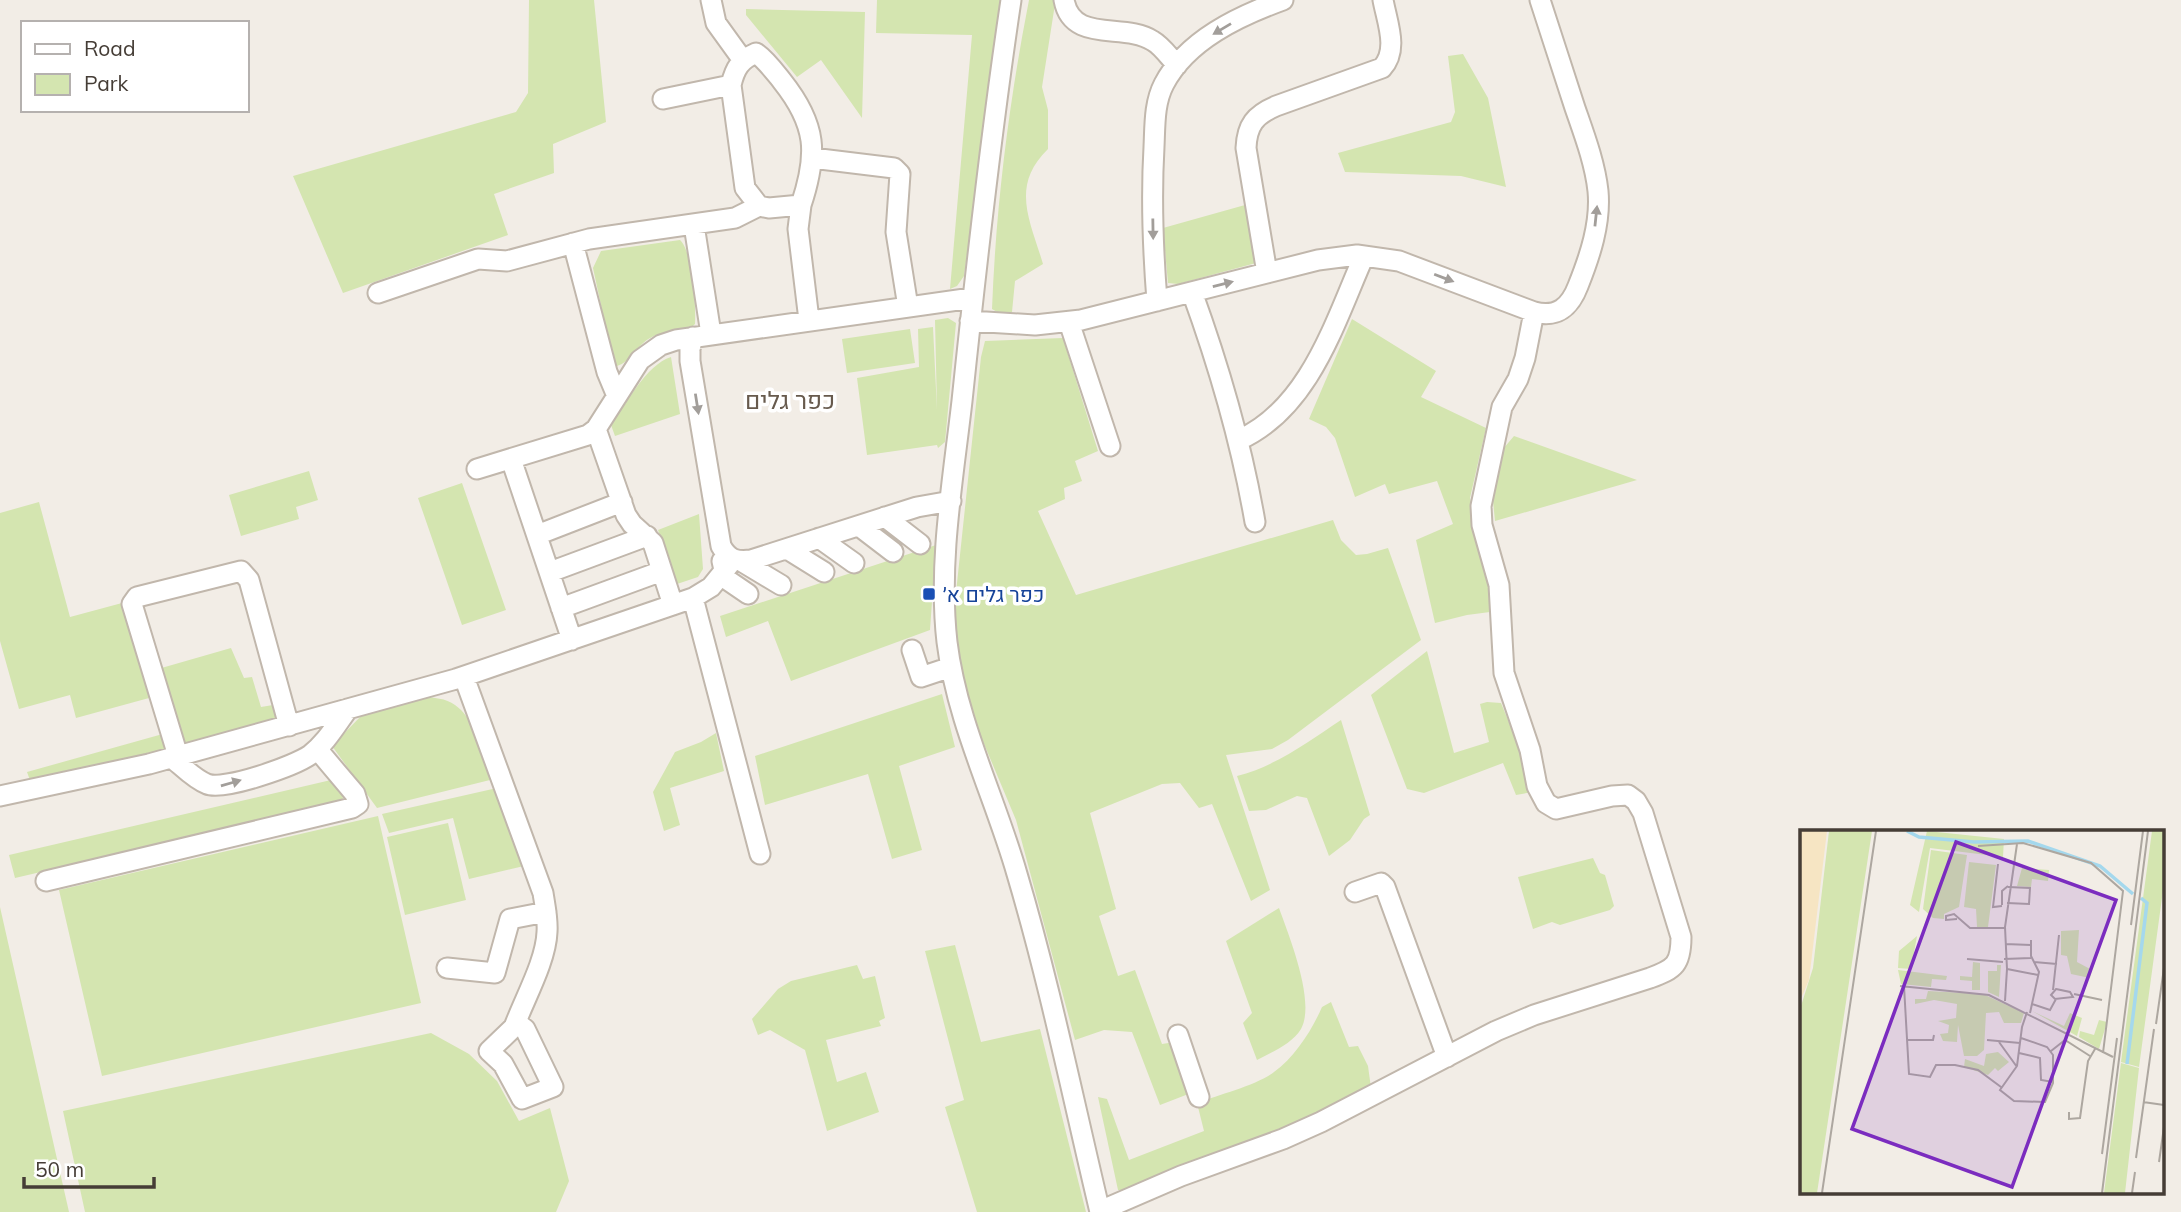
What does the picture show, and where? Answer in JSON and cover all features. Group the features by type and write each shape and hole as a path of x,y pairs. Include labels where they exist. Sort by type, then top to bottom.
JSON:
{"street":[{"path":"711,0 716,23 742,59"},
{"path":"1012,0 995,108 972,298 944,592 951,667 965,722 1018,877 1100,1212 1181,1176 1283,1139 1321,1122 1534,1014 1668,971 1681,954 1681,937 1643,813 1628,795 1556,809 1546,803 1537,786 1530,750 1504,673 1499,585 1482,525 1481,506 1502,407 1518,379 1534,312"},
{"path":"1064,0 1071,19 1083,28 1126,32 1154,41 1177,65"},
{"path":"1157,301 1152,182 1157,101 1164,84 1177,65 1196,46 1220,29 1283,0"},
{"path":"1267,273 1246,148 1251,122 1276,106 1382,68 1389,61 1392,49 1383,0"},
{"path":"970,321 1035,325 1069,322 1338,256 1364,256 1399,261 1534,312 1557,313 1567,306 1575,294 1590,253 1598,191 1584,135 1540,0"},
{"path":"759,206 745,188 731,85 734,72 742,59 756,53 793,95 806,121 813,144 812,167 801,205 799,229 809,320"},
{"path":"663,99 731,85"},
{"path":"812,158 894,168 900,174 897,232 908,307"},
{"path":"377,293 478,260 507,261 589,239 735,218 759,206 769,208 801,205"},
{"path":"694,225 702,335 690,349 691,361 792,545 837,568"},
{"path":"573,243 607,372 617,396"},
{"path":"1240,440 1259,431 1286,407 1324,345 1364,256"},
{"path":"1192,292 1218,365 1240,440 1255,522"},
{"path":"478,469 589,435 596,429 640,360 668,343 702,335 972,298"},
{"path":"1069,322 1110,446"},
{"path":"596,429 632,524 653,543 673,605"},
{"path":"512,458 572,640"},
{"path":"0,796 175,757 464,677 693,598 792,545 917,507 951,501"},
{"path":"537,535 622,502"},
{"path":"550,572 647,536"},
{"path":"792,545 837,568"},
{"path":"792,545 837,568"},
{"path":"792,545 837,568"},
{"path":"792,545 837,568"},
{"path":"792,545 726,579 837,568"},
{"path":"561,608 662,570"},
{"path":"289,726 249,580 241,571 137,597 132,604 175,757 207,784 220,786 293,764 317,749 348,709"},
{"path":"693,598 760,854"},
{"path":"912,650 921,677 951,667"},
{"path":"464,677 543,893 546,912 548,930 545,946 514,1027 489,1051 503,1064 522,1099 553,1087 525,1029 516,1022"},
{"path":"46,881 352,808 358,804 355,793 317,749"},
{"path":"1355,892 1381,883 1385,887 1447,1057"},
{"path":"447,968 495,973 510,919 546,912"},
{"path":"1178,1035 1199,1097"}],"green space":[{"path":"529,0 594,0 606,122 553,144 554,173 494,194 508,235 343,293 293,176 516,112 528,93"},
{"path":"877,0 1002,0 964,276 957,286 950,289 972,35 876,33"},
{"path":"1029,0 1055,0 1042,87 1048,110 1048,149 1029,176 1026,190 1029,218 1043,264 1015,281 1012,312 1002,315 992,309 1000,192 1015,77"},
{"path":"746,9 865,12 862,118 821,60 797,77 746,15"},
{"path":"1463,54 1488,98 1506,187 1461,176 1345,172 1338,153 1451,122 1455,112 1448,56"},
{"path":"1245,205 1256,263 1178,284 1168,283 1163,228"},
{"path":"680,240 691,267 695,324 685,330 652,337 617,366 613,361 593,268 601,251"},
{"path":"948,318 956,323 945,442 938,448 937,445 867,455 857,378 919,367 918,329 933,327 937,410 935,320"},
{"path":"1352,319 1436,371 1421,397 1486,428 1470,498 1489,579 1490,612 1435,623 1416,540 1453,524 1437,481 1389,494 1385,484 1355,497 1335,438 1326,427 1309,419"},
{"path":"910,329 915,363 847,373 842,339"},
{"path":"1063,338 1098,451 1075,461 1082,481 1064,488 1065,499 1038,511 1076,595 1333,520 1341,540 1356,555 1388,548 1421,640 1288,740 1272,749 1226,755 1270,890 1251,901 1212,804 1199,808 1180,783 1162,784 1090,813 1116,909 1099,916 1118,976 1135,970 1162,1044 1175,1042 1191,1093 1160,1105 1132,1032 1104,1030 1075,1040 1016,820 966,701 958,660 955,602 981,357 985,341"},
{"path":"671,357 680,414 615,436 611,425 630,396 653,368"},
{"path":"1514,436 1637,480 1495,521 1493,501 1503,449"},
{"path":"309,471 318,500 296,507 299,519 241,536 229,495"},
{"path":"462,483 506,610 462,625 418,498"},
{"path":"39,502 70,617 122,603 149,698 76,718 70,695 19,709 0,641 0,513"},
{"path":"699,514 703,569 698,577 677,584 658,530"},
{"path":"936,545 930,630 791,681 768,621 726,637 720,616"},
{"path":"231,648 244,678 252,677 261,707 273,705 278,721 151,758 31,783 27,772 177,730 158,669"},
{"path":"1427,651 1454,753 1489,742 1480,704 1501,703 1522,754 1532,792 1516,795 1503,763 1424,793 1407,789 1371,695"},
{"path":"942,694 955,747 899,766 922,850 892,859 868,774 765,805 755,756"},
{"path":"423,696 448,701 469,720 478,739 490,780 377,808 332,746 361,716"},
{"path":"1341,720 1370,815 1364,819 1350,840 1329,856 1307,798 1297,796 1266,810 1249,811 1237,776 1278,760"},
{"path":"716,733 724,771 670,788 680,825 664,831 653,792 675,752"},
{"path":"331,780 342,791 343,799 337,803 15,878 9,855"},
{"path":"497,788 524,866 469,879 453,818 389,833 382,814"},
{"path":"378,816 421,1003 102,1076 59,890"},
{"path":"448,823 466,900 405,915 387,837"},
{"path":"1593,858 1600,873 1605,875 1614,906 1610,910 1560,925 1552,922 1533,929 1518,877"},
{"path":"0,907 69,1212 0,1212"},
{"path":"1279,908 1299,969 1305,1017 1301,1029 1292,1039 1257,1060 1243,1023 1252,1013 1226,941"},
{"path":"955,945 981,1042 1040,1029 1086,1212 977,1212 945,1107 964,1100 925,951"},
{"path":"857,965 863,979 875,976 885,1018 879,1021 881,1026 826,1040 837,1082 866,1072 879,1112 827,1131 805,1050 770,1030 758,1035 752,1019 778,989 791,981"},
{"path":"1331,1002 1349,1047 1358,1046 1368,1066 1371,1088 1295,1128 1128,1191 1118,1190 1098,1097 1107,1099 1129,1160 1204,1131 1197,1103 1247,1086 1274,1072 1302,1042 1322,1007"},
{"path":"431,1033 469,1054 497,1081 519,1121 550,1108 569,1181 556,1212 85,1212 63,1111"}],"place":[{"name":"כפר גלים א׳","path":"929,594"}],"district":[{"name":"כפר גלים","path":"790,400"}]}
